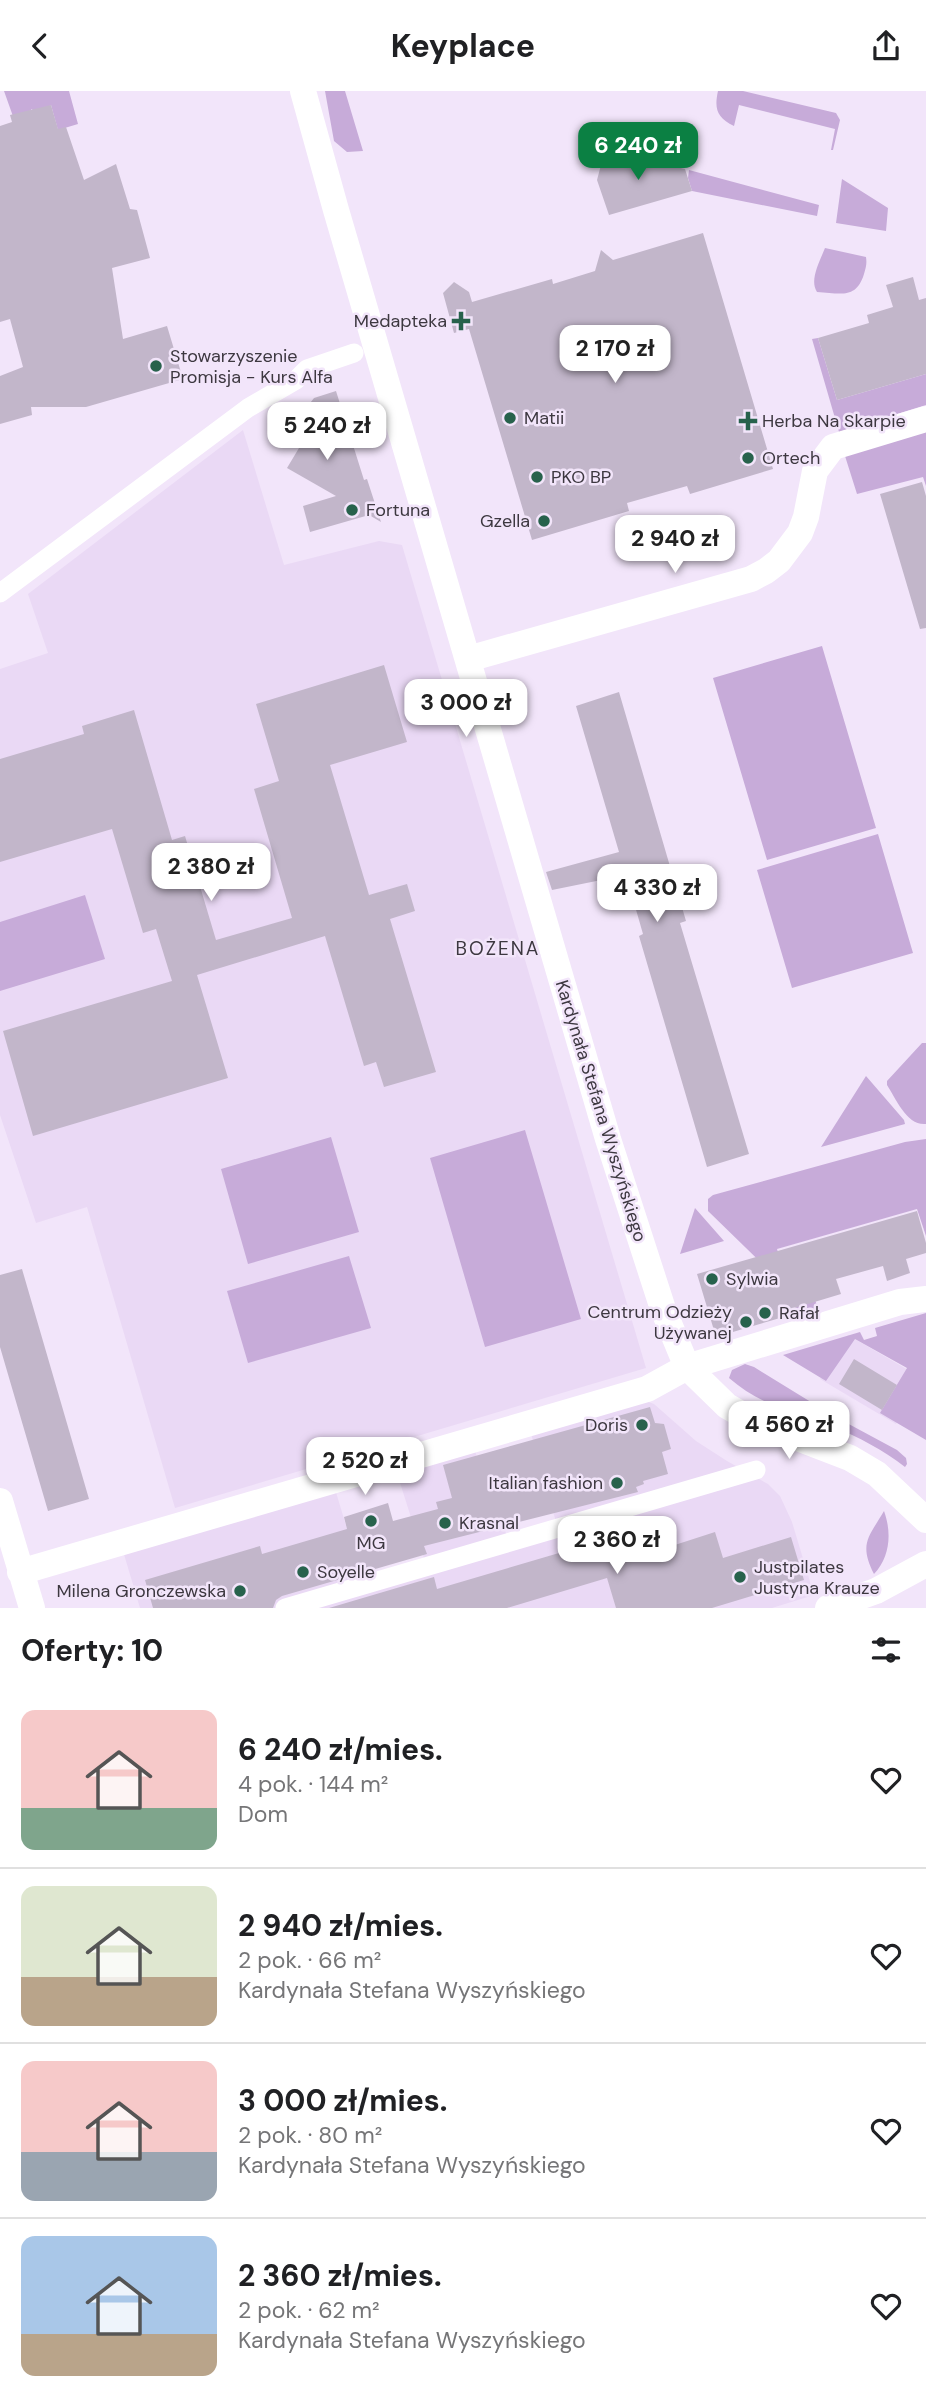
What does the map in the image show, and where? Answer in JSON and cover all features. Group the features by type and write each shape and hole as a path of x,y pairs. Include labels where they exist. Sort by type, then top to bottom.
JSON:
{"street":[{"name":"Kardynała Stefana Wyszyńskiego","path":"303,91 636,1229 675,1343 687,1367 727,1406 753,1421 850,1458 877,1474 926,1520"},
{"path":"0,593 248,408 296,380 307,369 354,353"},
{"path":"468,659 751,579 779,561 800,533 815,471 833,447 926,419"},
{"path":"20,1572 647,1389 687,1367 900,1302 926,1299"},
{"path":"285,1608 756,1470"},
{"path":"0,1501 32,1608"},
{"path":"828,1608 876,1591 926,1564"}],"shaded area":[{"path":"4,91 69,91 78,124 58,130 51,105 35,116 32,109 15,122"},
{"path":"325,91 345,91 363,151 347,152 334,141"},
{"path":"718,91 743,91 836,113 840,120 833,150 835,129 739,105 734,126 718,112"},
{"path":"689,170 819,205 817,216 692,191 688,178"},
{"path":"842,179 888,208 886,231 836,223"},
{"path":"825,248 866,257 866,267 857,288 840,294 817,292 815,276"},
{"path":"818,338 837,400 926,374 926,405 839,432 812,339"},
{"path":"926,429 926,486 923,477 857,494 845,456"},
{"path":"243,430 284,565 379,541 402,545 646,1368 175,1508 87,1207 36,1223 0,1115 0,669 48,653 28,594"},
{"path":"822,646 876,828 767,860 713,678"},
{"path":"878,834 913,953 792,988 757,870"},
{"path":"85,895 105,959 0,991 0,922"},
{"path":"922,1043 926,1043 926,1124 913,1121 908,1116 887,1085 887,1081"},
{"path":"866,1076 905,1124 821,1147"},
{"path":"525,1130 581,1319 485,1347 430,1158"},
{"path":"331,1137 359,1232 248,1264 221,1169"},
{"path":"926,1139 926,1236 917,1209 777,1249 791,1294 812,1289 817,1306 816,1317 796,1324 793,1307 783,1284 708,1211 708,1199 713,1195 905,1142"},
{"path":"695,1208 724,1241 680,1254"},
{"path":"349,1256 371,1328 248,1363 227,1291"},
{"path":"926,1313 926,1440 880,1413 907,1368 855,1339 826,1381 783,1355 860,1332 864,1340 877,1336 875,1328"},
{"path":"848,1335 922,1378 896,1424 820,1379"},
{"path":"745,1364 897,1450 906,1458 907,1464 905,1467 852,1435 753,1395 729,1378 732,1370"},
{"path":"638,1398 654,1404 696,1441 768,1484 780,1496 792,1522 814,1595 772,1608 140,1608 123,1551 335,1489 351,1542 371,1557 378,1583 427,1568 396,1470 474,1446 488,1503 501,1516 509,1544 558,1529 530,1430"},
{"path":"884,1511 888,1544 883,1560 874,1574 867,1555 867,1541"}],"building":[{"path":"51,105 58,129 66,127 84,180 116,164 130,209 137,210 150,258 112,268 123,339 167,326 183,379 86,407 31,407 32,415 0,424 0,376 23,367 10,319 0,322 0,126 12,122 10,115"},
{"path":"605,150 685,169 692,191 609,215 597,180"},
{"path":"703,233 773,469 690,494 687,486 627,503 629,511 532,540 469,329 454,333 443,293 454,282 469,292 472,302 552,279 553,284 595,271 601,250 613,260"},
{"path":"913,277 919,300 926,298 926,374 837,400 818,338 869,323 867,315 893,307 886,285"},
{"path":"336,391 364,480 367,479 381,522 369,515 310,532 303,506 336,496 287,468 299,448 278,437 273,417 304,411 314,398"},
{"path":"922,482 926,496 926,628 920,629 880,494"},
{"path":"384,665 407,742 330,765 369,895 407,884 415,911 390,919 436,1072 384,1087 376,1062 364,1066 325,936 197,975 228,1078 33,1136 3,1031 172,981 156,929 143,933 112,829 0,862 0,759 84,734 82,726 134,710 172,840 185,836 216,940 292,918 254,789 279,781 256,704"},
{"path":"619,692 686,921 680,923 749,1154 707,1167 639,936 643,934 626,875 552,890 546,872 619,852 576,706"},
{"path":"917,1211 926,1253 906,1259 910,1273 887,1281 883,1266 836,1279 841,1294 778,1313 780,1318 716,1337 697,1274"},
{"path":"22,1269 89,1499 48,1511 0,1347 0,1275"},
{"path":"854,1359 897,1385 882,1410 839,1384"},
{"path":"650,1407 655,1423 664,1424 671,1449 662,1452 668,1474 643,1481 644,1484 636,1487 638,1492 424,1546 427,1554 282,1596 276,1600 273,1608 153,1608 145,1580 260,1546 262,1554 347,1529 344,1517 388,1503 393,1521 438,1509 436,1502 452,1498 443,1465"},
{"path":"628,1520 640,1531 647,1554 715,1532 723,1558 791,1537 804,1580 787,1585 786,1590 768,1595 765,1592 712,1608 616,1608 607,1578 507,1608 329,1608 434,1577 437,1589 610,1538 607,1527"}],"place":[{"name":"Medapteka","path":"461,321"},
{"name":"Stowarzyszenie Promisja - Kurs Alfa","path":"156,366"},
{"name":"Matii","path":"510,418"},
{"name":"Herba Na Skarpie","path":"748,421"},
{"name":"Ortech","path":"748,458"},
{"name":"PKO BP","path":"537,477"},
{"name":"Fortuna","path":"352,510"},
{"name":"Gzella","path":"544,521"},
{"name":"Sylwia","path":"712,1279"},
{"name":"Rafał","path":"765,1313"},
{"name":"Centrum Odzieży Używanej","path":"746,1322"},
{"name":"Doris","path":"642,1425"},
{"name":"Italian fashion","path":"617,1483"},
{"name":"MG","path":"371,1521"},
{"name":"Krasnal","path":"445,1523"},
{"name":"Soyelle","path":"303,1572"},
{"name":"Justpilates Justyna Krauze","path":"740,1577"},
{"name":"Milena Gronczewska","path":"240,1591"}],"district":[{"name":"BOŻENA","path":"498,948"}]}
